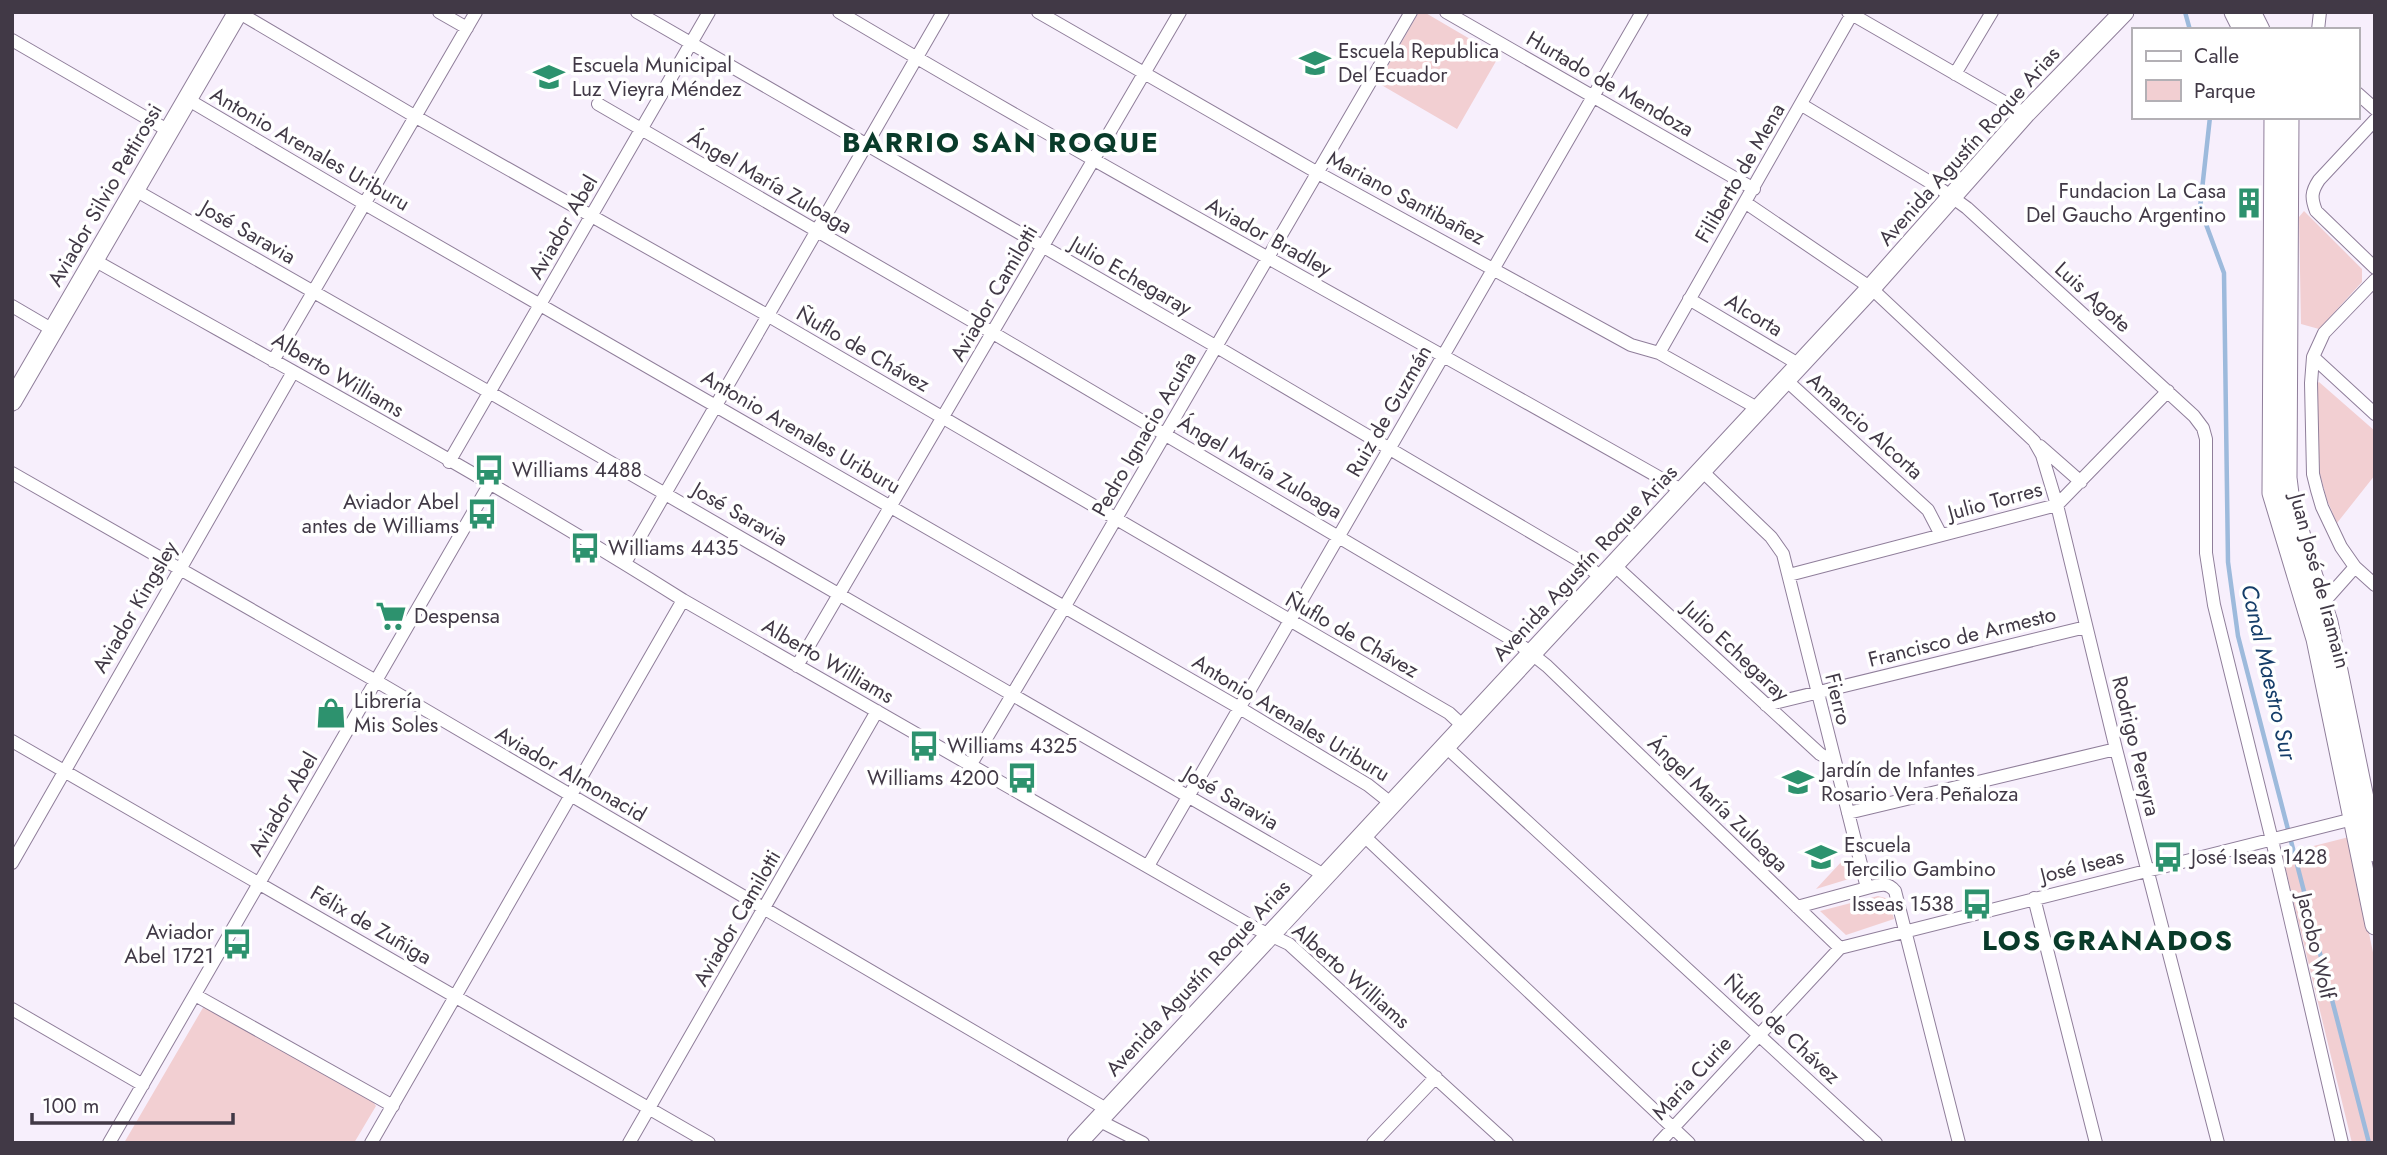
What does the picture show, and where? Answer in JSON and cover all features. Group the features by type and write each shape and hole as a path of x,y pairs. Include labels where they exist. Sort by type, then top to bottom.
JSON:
{"main road":[{"name":"Aviador Silvio Pettirossi","path":"12,401 238,12"},
{"name":"Avenida Agustín Roque Arias","path":"1077,1143 1269,933 1871,288 2025,114 2124,12"},
{"path":"2234,12 2242,28"},
{"path":"2251,12 2259,28"},
{"name":"Juan José de Iramain","path":"2274,119 2272,493 2375,852"},
{"name":"Juan José de Iramain","path":"2289,119 2287,478 2289,494 2328,622 2365,817 2375,925"}],"street":[{"name":"Ñuflo de Chávez","path":"238,12 1116,518 1449,713 1463,726"},
{"path":"439,12 467,28"},
{"path":"273,361 476,12"},
{"name":"Julio Echegaray","path":"637,12 1217,347 1584,564 1608,572 1820,754 1834,762"},
{"name":"Aviador Abel","path":"449,462 709,12"},
{"name":"Aviador Bradley","path":"839,12 1268,259 1683,491"},
{"path":"625,563 943,12"},
{"name":"Mariano Santibañez","path":"1038,12 1318,173 1632,345 1659,353 1759,409"},
{"name":"Aviador Camilotti","path":"797,666 1180,12"},
{"name":"Pedro Ignacio Acuña","path":"971,764 1217,347 1410,12"},
{"name":"Hurtado de Mendoza","path":"1446,12 1754,189"},
{"name":"Ruiz de Guzmán","path":"1148,866 1642,12"},
{"path":"1955,74 1992,12"},
{"path":"1851,13 2025,114"},
{"name":"Filiberto de Mena","path":"1659,353 1802,105 1851,13"},
{"path":"12,40 169,131"},
{"path":"2359,95 2375,109"},
{"name":"Antonio Arenales Uriburu","path":"187,99 1238,707 1368,785 1392,803"},
{"name":"Ángel María Zuloaga","path":"598,104 1339,535 1518,643 1547,666 1840,948"},
{"name":"Luis Agote","path":"1802,105 1953,197 2168,391 2203,428"},
{"path":"2375,120 2319,180 2312,190 2311,200 2316,211 2375,268"},
{"name":"José Saravia","path":"135,190 489,391 1324,875"},
{"path":"1746,203 1871,288"},
{"name":"Alberto Williams","path":"94,260 625,563 683,600 1251,926 1289,944 1507,1143"},
{"path":"2375,281 2324,333 2313,357 2311,396 2314,474 2322,507 2341,547 2355,568 2375,585"},
{"name":"Rodrigo Pereyra","path":"1871,288 2081,482"},
{"name":"Alcorta","path":"1689,299 1800,365"},
{"path":"12,306 53,330"},
{"path":"2313,357 2375,414"},
{"name":"Aviador Kingsley","path":"12,863 293,372"},
{"name":"Amancio Alcorta","path":"1786,380 1928,510 1941,535"},
{"name":"Julio Torres","path":"1789,575 2057,505 2168,391"},
{"name":"Jacobo Wolf","path":"2203,428 2206,439 2208,576 2342,1143"},
{"name":"Rodrigo Pereyra","path":"2034,441 2042,455 2057,505 2116,749 2218,1143"},
{"name":"Fierro","path":"1702,471 1771,537 1783,554 1867,888"},
{"name":"Aviador Almonacid","path":"12,473 376,681 765,909 1103,1115 1143,1143"},
{"name":"Aviador Abel","path":"109,1143 489,485"},
{"path":"2323,603 2355,568"},
{"path":"371,1143 683,600"},
{"name":"Francisco de Armesto","path":"1766,705 2086,626"},
{"name":"Aviador Camilotti","path":"629,1143 877,711"},
{"name":"Félix de Zuñiga","path":"12,741 709,1143"},
{"name":"Ñuflo de Chávez","path":"1445,746 1876,1143"},
{"path":"1848,813 2116,749"},
{"name":"José Iseas","path":"1840,948 2365,817"},
{"path":"1362,834 1689,1143"},
{"path":"1797,907 1885,884 1895,891 1959,1143"},
{"path":"2034,898 2096,1143"},
{"name":"Maria Curie","path":"1659,1143 1840,948"},
{"path":"195,995 393,1105"},
{"path":"12,1009 143,1085"},
{"path":"1373,1143 1436,1077"}],"green space":[{"path":"1419,12 1424,12 1499,56 1457,129 1378,83"},
{"path":"2304,211 2362,269 2362,282 2319,329 2301,324 2299,217"},
{"path":"2319,382 2375,431 2375,475 2337,523 2320,474 2315,385"},
{"path":"2349,837 2375,962 2375,1143 2352,1143 2282,854"},
{"path":"1844,859 1852,878 1816,889"},
{"path":"1878,896 1889,899 1894,919 1846,935 1820,911"},
{"path":"204,1006 372,1100 376,1106 354,1143 124,1143"}],"waterway":[{"name":"Canal Maestro Sur","path":"2185,12 2189,28"},
{"name":"Canal Maestro Sur","path":"2210,119 2200,208 2224,273 2228,562 2238,636 2369,1143"}],"place":[{"name":"Escuela Republica Del Ecuador","path":"1315,63"},
{"name":"Escuela Municipal Luz Vieyra Méndez","path":"549,77"},
{"name":"Fundacion La Casa Del Gaucho Argentino","path":"2249,203"},
{"name":"Williams 4488","path":"489,470"},
{"name":"Aviador Abel antes de Williams","path":"482,514"},
{"name":"Williams 4435","path":"585,548"},
{"name":"Despensa","path":"391,616"},
{"name":"Librería Mis Soles","path":"331,713"},
{"name":"Williams 4325","path":"924,746"},
{"name":"Williams 4200","path":"1022,778"},
{"name":"Jardín de Infantes Rosario Vera Peñaloza","path":"1798,782"},
{"name":"Escuela Tercilio Gambino","path":"1821,857"},
{"name":"José Iseas 1428","path":"2168,857"},
{"name":"Isseas 1538","path":"1977,904"},
{"name":"Aviador Abel 1721","path":"237,944"}],"district":[{"name":"BARRIO SAN ROQUE","path":"1001,142"},
{"name":"LOS GRANADOS","path":"2108,940"}]}
